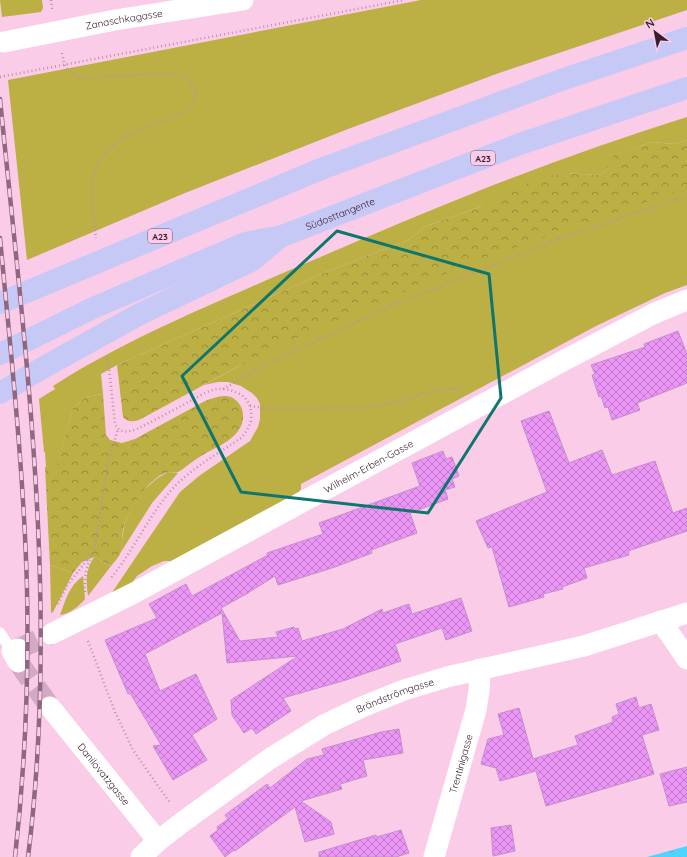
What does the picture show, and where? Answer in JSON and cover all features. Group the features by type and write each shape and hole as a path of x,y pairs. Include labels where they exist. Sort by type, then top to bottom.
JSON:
{"highway":[{"name":"A23","path":"0,303 321,169 561,80 687,38"},
{"name":"Südosttangente","path":"0,354 93,308 245,243 282,236 517,145 687,88"},
{"path":"0,393 44,366 138,315 253,260 282,236"}],"street":[{"name":"Zanaschkagasse","path":"4,42 115,20 243,0"},
{"name":"Wilhelm-Erben-Gasse","path":"51,634 132,594 561,362 655,314 687,300"},
{"name":"Brändströmgasse","path":"141,857 158,841 184,821 268,760 324,725 362,707 404,690 447,676 584,646 687,613"},
{"path":"661,621 687,659"},
{"name":"Trentinigasse","path":"434,857 476,710 480,669"},
{"name":"Danilovatzgasse","path":"50,706 158,841"}],"lane":[{"path":"0,633 16,654"}],"path":[{"path":"51,0 52,11"},
{"path":"0,76 404,0"},
{"path":"57,32 65,64 71,74 75,77 83,78 170,73 178,74 184,76 190,82 196,95 189,110 120,140 103,155 98,163 93,179 93,207"},
{"path":"223,389 267,364 392,306 564,237 687,196"},
{"path":"110,579 131,552 159,506 177,485 198,467 241,438 247,431 252,415 247,400 234,391 223,389 216,389 209,392 131,431 124,432 118,429 115,424 114,415"},
{"path":"250,406 272,409 373,407 443,389 465,389"},
{"path":"118,429 109,457 96,539 84,580 87,604 81,620 115,712 133,750 184,821"},
{"path":"55,610 60,597 68,584 90,556"}],"highlighted area":[{"path":"337,231 489,274 501,398 428,513 241,492 182,376"}],"green space":[{"path":"0,0 42,0 43,8 41,12 2,17"},
{"path":"421,0 687,0 687,10 499,73 348,129 185,193 27,260 8,80"},
{"path":"687,117 687,140 674,144 652,142 616,154 605,171 599,175 567,173 480,207 426,226 408,240 326,272 117,365 101,374 103,394 86,397 73,408 57,466 46,467 39,399 55,389 53,386 80,369 166,325 283,273 432,210 558,161"},
{"path":"687,140 687,188 476,261 296,338 235,368 139,420 130,421 123,417 117,365 326,272 408,240 426,226 480,207 536,179 567,173 599,175 605,171 615,154 652,142 674,144"},
{"path":"687,177 687,285 665,293 596,326 301,484 301,489 298,493 173,561 164,561 152,566 137,576 129,587 111,594 180,492 199,476 250,441 258,427 260,419 260,404 252,393 241,386 228,382 218,382 204,385 391,283"},
{"path":"103,394 106,435 110,440 122,443 135,439 205,401 221,396 231,397 238,402 242,409 243,418 241,426 228,441 196,459 180,471 163,474 149,485 130,511 123,529 122,548 111,566 94,557 82,562 73,573 50,565 45,467 57,465 73,408 86,397"},
{"path":"168,472 178,473 152,503 121,552 122,536 130,511 140,495 153,481"},
{"path":"94,557 111,566 88,596 87,576 89,567"},
{"path":"50,565 73,573 53,612 51,613"},
{"path":"83,576 85,599 74,609 60,615 71,589"}],"water":[{"path":"687,846 687,857 647,857"}],"building":[{"path":"678,331 687,354 687,383 637,403 640,410 612,420 608,407 605,408 601,396 599,397 592,375 595,374 591,365 645,347 644,344"},
{"path":"549,411 569,463 602,450 612,475 655,461 673,513 687,508 687,531 628,551 629,555 584,568 587,578 562,587 563,589 543,594 544,597 509,607 492,547 488,548 476,521 547,492 521,421"},
{"path":"443,451 446,459 452,457 459,476 452,479 455,487 445,490 448,499 410,513 417,533 371,550 372,553 335,567 278,585 275,576 221,608 240,641 278,637 276,632 294,627 295,629 298,628 302,641 343,629 382,609 383,613 409,604 412,614 461,598 472,631 446,640 442,628 395,644 401,661 346,680 283,698 291,711 256,734 252,728 244,733 232,715 231,700 298,656 227,663 222,613 145,654 160,691 196,674 217,719 192,735 207,760 173,780 153,746 161,745 130,693 128,694 105,640 157,618 149,604 186,584 192,596 268,555 267,553 323,534 319,523 420,486 412,463"},
{"path":"636,697 639,708 651,704 659,730 642,735 654,774 546,806 536,771 500,781 496,768 481,764 488,739 504,735 498,714 519,708 533,759 578,745 575,736 613,722 612,717 619,714 616,704"},
{"path":"399,729 403,753 363,760 367,776 340,784 342,789 301,801 331,822 334,834 305,842 295,807 225,857 210,836 218,830 217,827 228,819 225,815 267,784 270,788 307,759 324,755 322,749 381,732"},
{"path":"687,767 687,802 669,806 660,774"},
{"path":"511,825 515,851 493,856 491,828"},
{"path":"401,830 409,853 396,857 319,857 319,852 376,835 377,837"}],"tunnel":[{"path":"18,649 51,634"},
{"path":"18,662 50,707"}],"railway":[{"path":"0,99 28,383 40,572 41,667 37,762 28,857"},
{"path":"0,238 20,457 27,589 26,723 15,857"}]}
